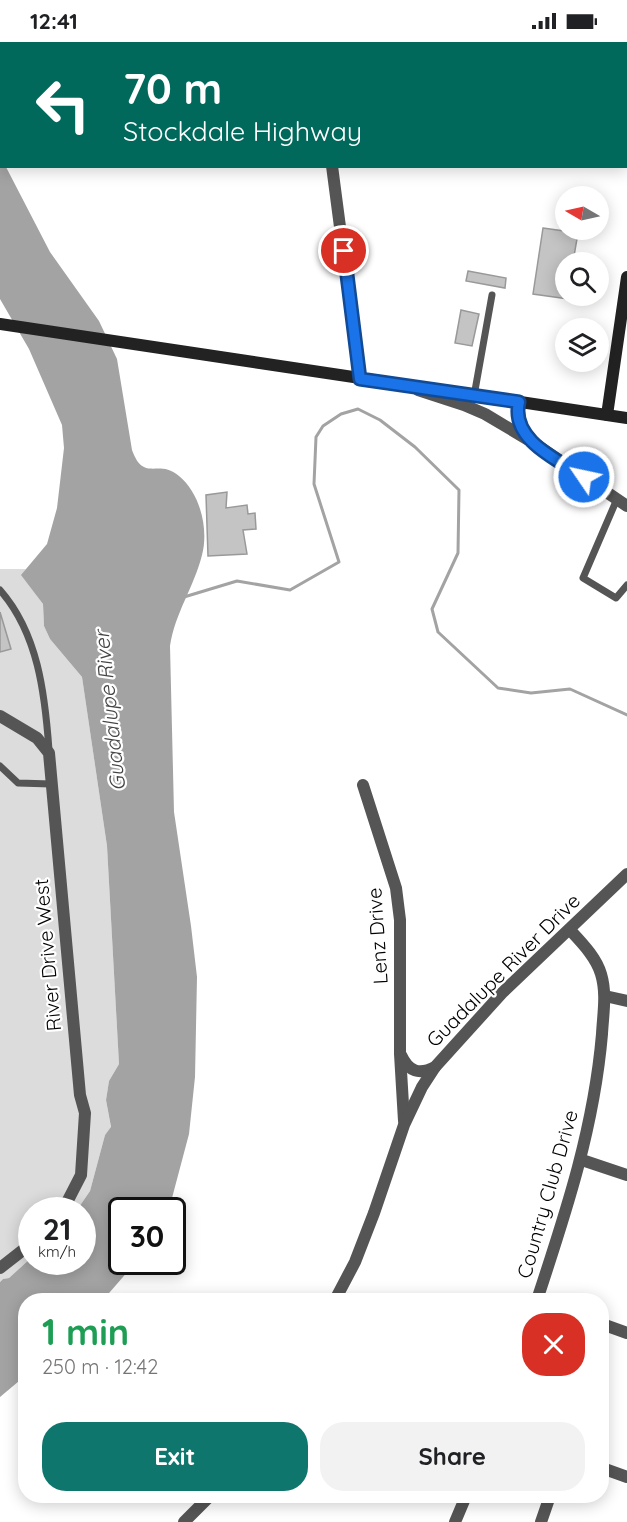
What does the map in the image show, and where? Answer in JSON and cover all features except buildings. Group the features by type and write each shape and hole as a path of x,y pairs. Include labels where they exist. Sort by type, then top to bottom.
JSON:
{"main road":[{"path":"607,415 627,277"},
{"path":"0,324 627,418"}],"street":[{"path":"332,168 360,379"},
{"path":"405,386 485,414 534,443 622,502"},
{"path":"519,402 519,424 534,443"},
{"path":"0,716 37,738 49,753"},
{"name":"River Drive West","path":"49,753 79,1084 85,1113 81,1175 70,1197"},
{"name":"Lenz Drive","path":"363,785 396,888 400,920 400,1054 404,1125"},
{"name":"Guadalupe River Drive","path":"339,1293 355,1262 404,1125 435,1066 502,993 627,874"},
{"name":"Country Club Drive","path":"539,1293 582,1160 598,1068 604,996 601,974 593,956 570,930"},
{"path":"604,996 627,1001"},
{"path":"400,1054 405,1065 413,1071 425,1072 435,1066"},
{"path":"582,1160 627,1175"},
{"path":"0,1268 18,1254"},
{"path":"609,1327 627,1333"},
{"path":"609,1471 627,1477"},
{"path":"184,1522 203,1503"},
{"path":"455,1522 462,1503"},
{"path":"541,1522 548,1503"}],"lane":[{"path":"474,396 492,295"},
{"path":"622,502 583,578 616,598 627,585"},
{"path":"0,590 18,616 35,655 44,694 49,753"},
{"path":"0,766 18,783 51,784"}],"shaded area":[{"path":"0,569 26,569 22,575 43,604 44,626 50,639 82,677 107,846 119,1064 109,1081 106,1100 111,1128 105,1135 90,1191 86,1197 18,1197 18,1270 0,1282"}],"water":[{"name":"Guadalupe River","path":"0,168 7,168 50,252 99,321 117,359 132,450 137,460 147,468 164,469 179,476 192,492 201,512 204,534 202,555 176,622 170,646 174,812 197,977 195,1077 189,1134 172,1197 108,1197 108,1275 125,1275 109,1293 18,1293 18,1382 0,1397 0,1282 18,1270 18,1275 96,1275 96,1197 86,1197 90,1191 105,1135 111,1127 106,1100 109,1081 119,1064 107,846 82,677 50,639 44,626 43,604 21,575 47,544 57,508 64,448 62,425 29,349 0,299"}],"waterway":[{"path":"184,597 237,581 290,590 339,562 314,484 316,437 323,426 341,414 358,409 380,420 415,447 459,490 458,553 432,609 438,632 498,688 531,693 570,689 627,715"}],"route":[{"path":"344,251 360,379 519,402 519,424 524,433 534,443 584,477"}]}
